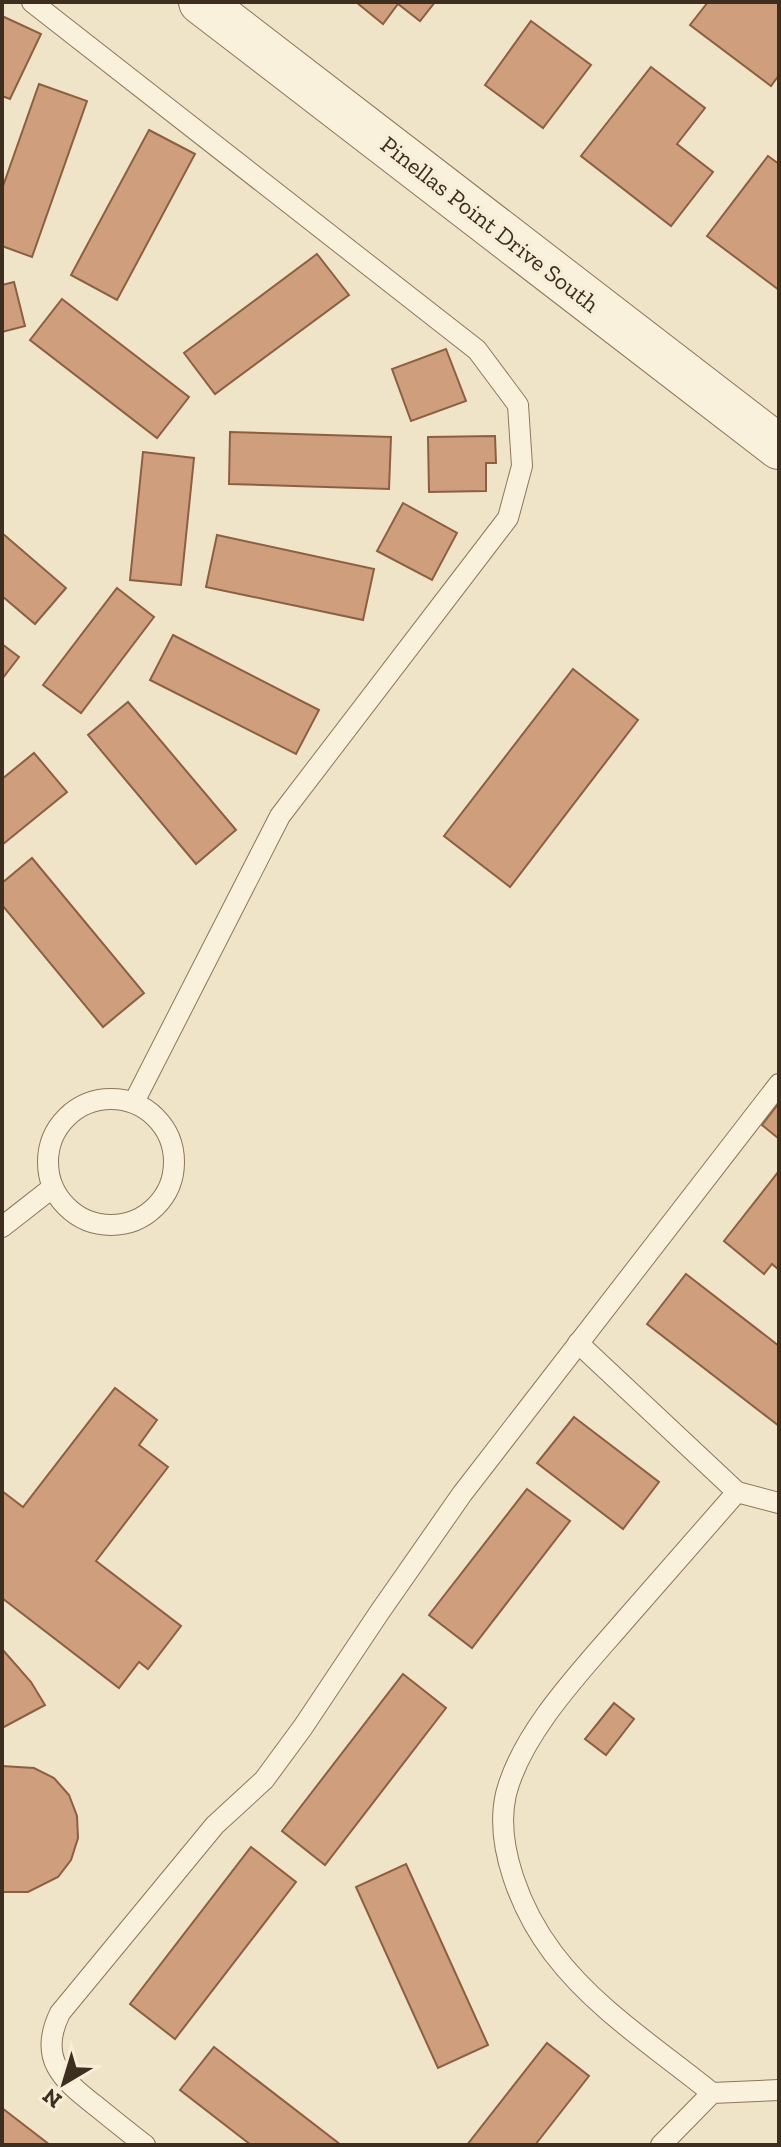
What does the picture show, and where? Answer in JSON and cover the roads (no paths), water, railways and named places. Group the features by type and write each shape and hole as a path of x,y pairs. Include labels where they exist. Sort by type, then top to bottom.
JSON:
{"street":[{"name":"Pinellas Point Drive South","path":"201,2 779,447"}],"lane":[{"path":"32,2 477,350 518,405 522,466 508,518 280,816 134,1102"},
{"path":"145,2145 67,2083 57,2068 50,2041 60,2013 215,1825 264,1780 462,1494 779,1084"},
{"path":"109,1097 134,1102 155,1115 170,1135 175,1160 171,1185 158,1206 138,1220 113,1226 88,1222 67,1208 52,1188 47,1163 51,1138 64,1117 85,1103 109,1097"},
{"path":"2,1227 52,1188"},
{"path":"578,1343 737,1492 779,1503"},
{"path":"737,1492 564,1690 517,1764 506,1796 504,1837 520,1901 552,1953 592,1997 712,2093 779,2090"},
{"path":"661,2145 712,2093"}]}
